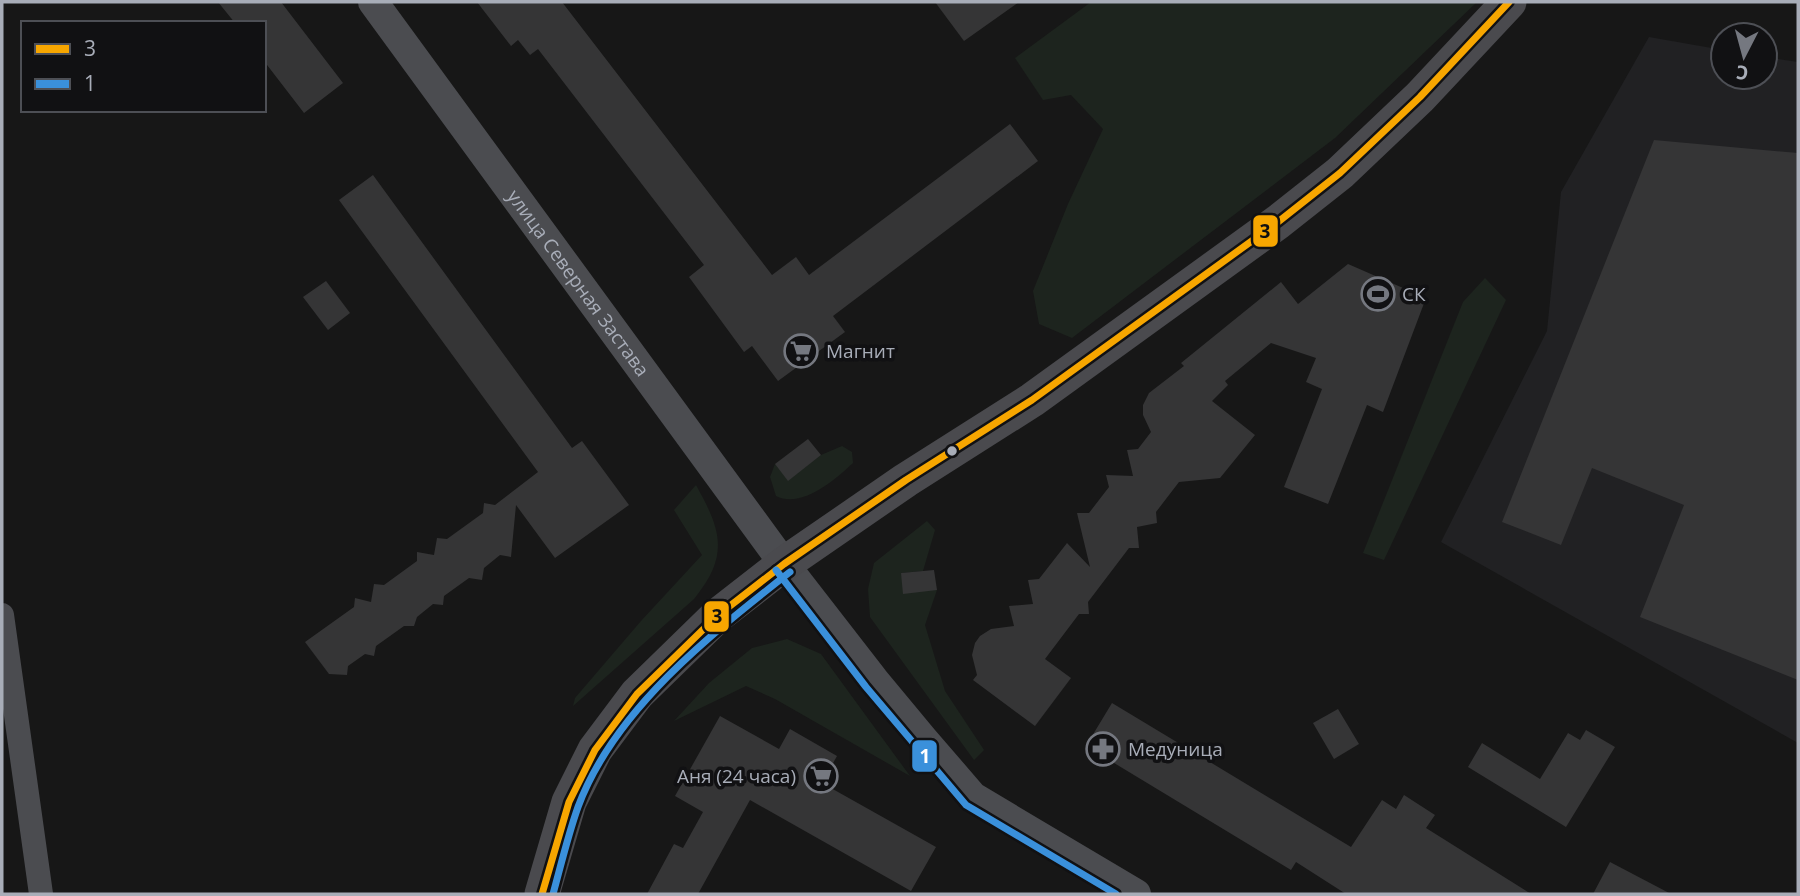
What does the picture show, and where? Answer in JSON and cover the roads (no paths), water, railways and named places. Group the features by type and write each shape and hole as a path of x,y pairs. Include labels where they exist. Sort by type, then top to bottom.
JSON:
{"main road":[{"path":"542,894 569,802 595,750 638,694 717,616 785,564 906,480 1032,400 1278,222 1340,173 1390,126 1509,2"}],"street":[{"name":"улица Северная Застава","path":"373,2 785,564 874,680 973,797 1136,894"},
{"path":"2,615 41,894"}],"place":[{"name":"СК","path":"1378,294"},
{"name":"Магнит","path":"801,351"},
{"name":"Медуница","path":"1103,749"},
{"name":"Аня (24 часа)","path":"821,776"}]}
